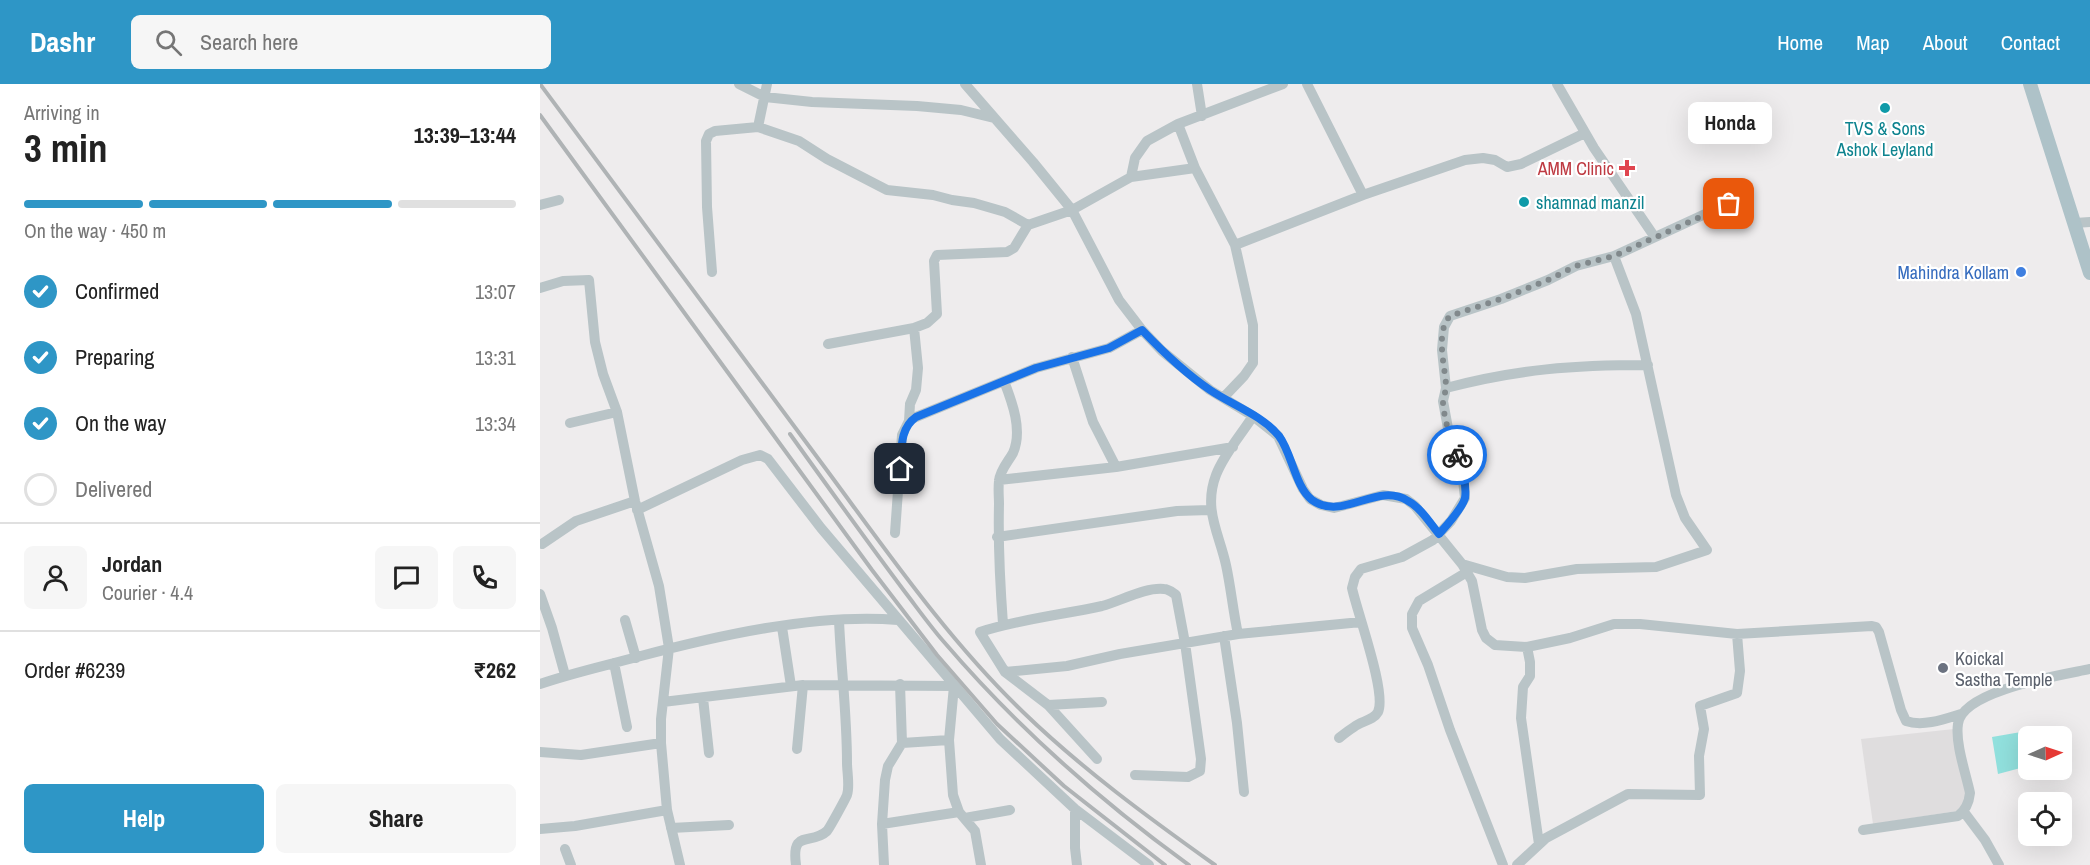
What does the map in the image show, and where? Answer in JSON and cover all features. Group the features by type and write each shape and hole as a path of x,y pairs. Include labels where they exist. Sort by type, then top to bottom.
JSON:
{"main road":[{"path":"2030,84 2090,273"}],"street":[{"path":"739,84 765,97 961,110 994,118"},
{"path":"758,127 767,84"},
{"path":"965,84 1034,162 1071,210 1119,300 1142,330 1177,364 1278,436 1310,499 1334,508 1383,495 1406,499 1415,506 1465,568 1472,581 1482,630 1486,638 1495,645 1527,647 1570,638 1614,624 1640,624 1737,634 1876,627 1901,710 1906,721 1911,723 1929,722 1961,714 1978,701 1995,694 2038,680 2090,669"},
{"path":"1197,84 1202,116"},
{"path":"1131,177 1135,158 1147,141 1178,124 1283,84"},
{"path":"1307,84 1363,195"},
{"path":"1557,84 1585,133 1654,237"},
{"path":"1178,124 1195,168 1235,245 1253,326 1253,363 1223,398"},
{"path":"712,272 706,207 706,141 709,134 715,131 758,127 799,141 827,159 887,190 933,195 996,208 1028,225"},
{"path":"1235,245 1363,195 1465,160 1484,158 1495,160 1507,167 1521,164 1585,133"},
{"path":"828,344 914,328 927,323 937,314 934,261 937,255 1007,252 1014,248 1028,225 1071,210 1131,177 1195,168"},
{"path":"540,205 559,200"},
{"path":"1339,738 1356,725 1373,718 1378,711 1380,700 1377,680 1352,588 1355,577 1361,569 1402,557 1433,540 1451,521 1465,498 1461,463 1449,434 1443,401 1446,388 1442,350 1444,327 1450,316 1501,299 1576,266 1614,256 1729,204"},
{"path":"2075,223 2090,222"},
{"path":"1503,865 1412,627 1412,614 1419,601 1465,568 1507,577 1525,578 1576,569 1656,567 1707,550 1685,518 1676,495 1636,314 1614,256"},
{"path":"540,288 563,282 589,280 595,342 603,374 617,412 636,505 659,586 669,648 661,743 667,810 680,865"},
{"path":"895,534 902,435 909,421 910,404 916,390 918,368 914,328"},
{"path":"909,421 1036,368 1109,348 1142,330"},
{"path":"1072,357 1093,422 1116,467"},
{"path":"1446,388 1487,377 1542,368 1648,364"},
{"path":"1003,624 997,537 999,480 1005,462 1013,452 1016,439 1013,404 1004,381"},
{"path":"570,423 617,412"},
{"path":"1238,634 1226,565 1210,510 1215,477 1253,416"},
{"path":"999,480 1116,467 1233,447"},
{"path":"541,545 576,521 636,505 760,454 768,459 821,528 1000,739 1075,809 1149,865"},
{"path":"997,537 1177,511 1210,510"},
{"path":"1097,759 1048,705 1005,672 980,632 1003,624 1105,605 1164,588 1176,595 1201,759 1200,771 1188,777 1135,775"},
{"path":"540,594 565,675"},
{"path":"540,684 565,675 669,648 782,627 871,618 898,620"},
{"path":"625,620 636,658"},
{"path":"796,865 794,853 799,843 803,838 818,837 826,831 847,795 847,728 839,620"},
{"path":"1005,672 1067,666 1120,654 1238,634 1361,622"},
{"path":"782,627 791,686"},
{"path":"1517,865 1539,844 1584,816 1628,794 1700,795 1699,756 1704,729 1700,706 1737,693 1740,671 1737,634"},
{"path":"1224,636 1237,723 1244,792"},
{"path":"1527,647 1530,676 1523,687 1521,718 1539,844"},
{"path":"614,663 627,727"},
{"path":"884,865 882,824 888,766 902,743 900,684"},
{"path":"663,702 803,685 954,686"},
{"path":"797,749 803,685"},
{"path":"954,686 949,740 953,795 962,815 975,831 981,865"},
{"path":"703,698 709,753"},
{"path":"1048,705 1102,702"},
{"path":"1863,830 1958,816 1964,812 1970,800 1970,793 1959,741 1958,725 1961,714"},
{"path":"902,743 949,740"},
{"path":"540,752 581,755 661,743"},
{"path":"1075,809 1077,865"},
{"path":"540,829 575,826 667,810"},
{"path":"882,824 1010,810"},
{"path":"1964,812 1985,840 1999,865"},
{"path":"671,828 729,825"},
{"path":"565,849 571,865"}],"shaded area":[{"path":"1954,729 1967,796 1965,803 1957,811 1873,824 1861,739"}],"water":[{"path":"2018,732 2018,769 1998,774 1992,737"}],"railway":[{"path":"540,84 892,559 968,654 1045,733 1092,773 1215,865"},
{"path":"540,115 872,570 937,655 997,724 1064,786 1165,865"},
{"path":"790,434 924,617 972,673 1060,761 1123,815 1189,865"}],"way so far":[{"path":"1457,455 1449,434 1443,401 1446,388 1442,350 1444,327 1450,316 1501,299 1576,266 1614,256 1729,204"}],"place":[{"name":"TVS & Sons Ashok Leyland","path":"1885,108"},
{"name":"AMM Clinic","path":"1627,168"},
{"name":"shamnad manzil","path":"1524,202"},
{"name":"Honda","path":"1729,204"},
{"name":"Mahindra Kollam","path":"2021,272"},
{"name":"Koickal Sastha Temple","path":"1943,668"}],"route":[{"path":"900,469 902,435 909,421 1036,368 1109,348 1142,330 1162,351 1210,390 1270,427 1283,443 1303,489 1310,499 1321,505 1334,508 1383,495 1395,496 1406,499 1415,506 1439,534 1451,521 1465,498 1461,463 1457,455"}]}
